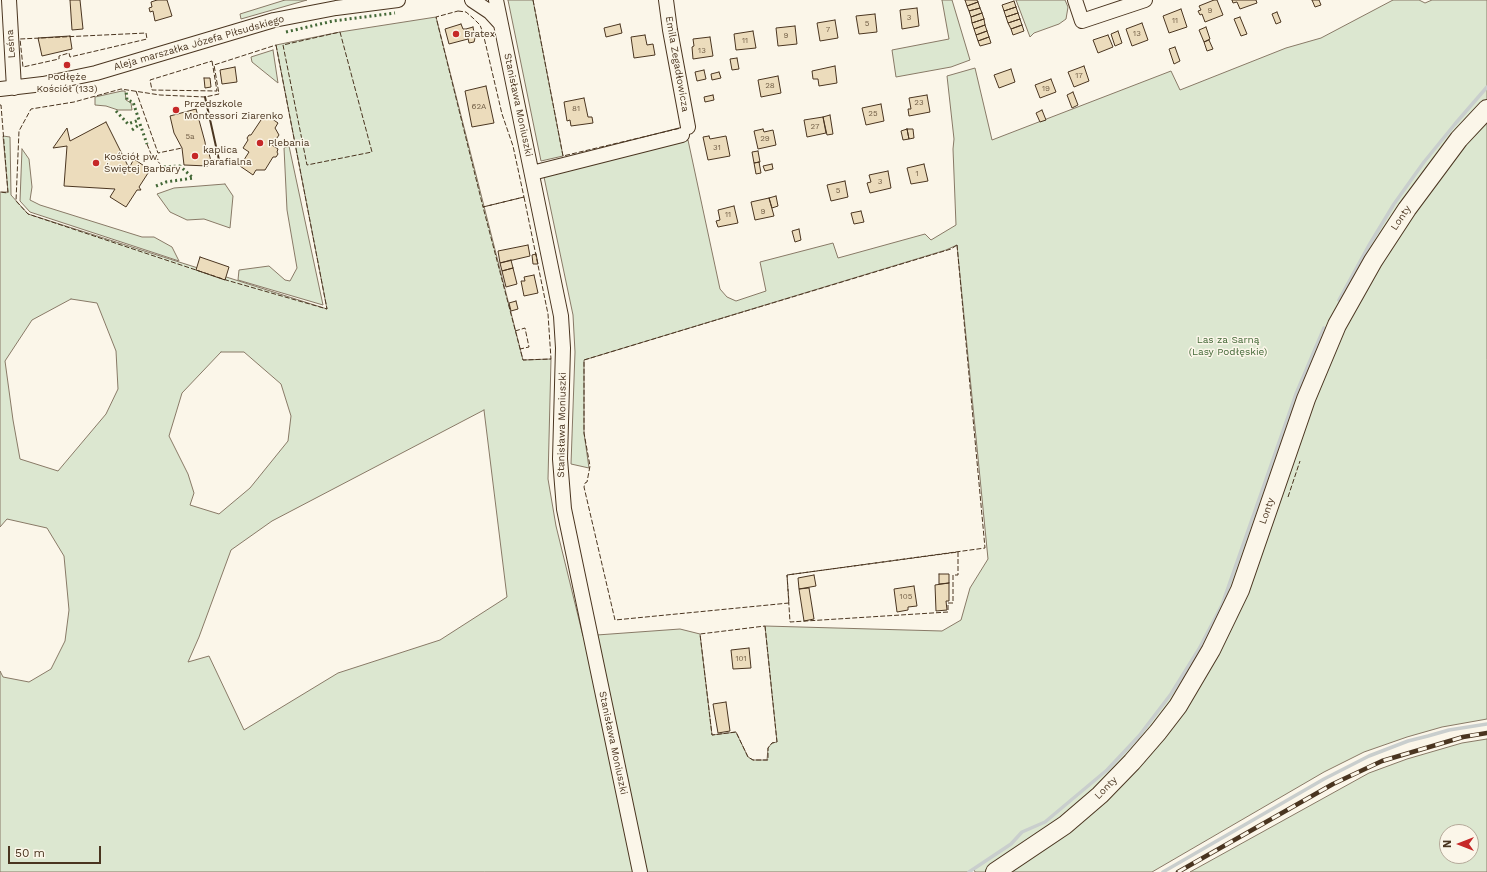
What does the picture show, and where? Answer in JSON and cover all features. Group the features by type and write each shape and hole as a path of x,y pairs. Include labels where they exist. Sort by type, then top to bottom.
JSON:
{"main road":[{"name":"Lonty","path":"995,872 1065,825 1100,795 1143,750 1178,706 1211,650 1240,590 1306,399 1337,325 1373,261 1407,209 1459,139 1487,109"}],"street":[{"name":"Leśna","path":"7,89 9,0"},
{"path":"274,20 341,0"},
{"name":"Aleja marszałka Józefa Piłsudskiego","path":"7,89 44,84 96,73 274,20 336,8 398,0"},
{"path":"472,0 490,12 500,24"},
{"name":"Stanisława Moniuszki","path":"496,0 561,316 563,348 560,459 564,509 640,872"},
{"name":"Emila Zegadłowicza","path":"532,173 685,131 666,0"},
{"path":"1075,0 1082,22 1145,0"}],"green space":[{"path":"285,0 307,0 241,19 240,14"},
{"path":"508,0 533,0 563,156 541,161"},
{"path":"942,0 952,0 970,60 951,67 896,77 892,50 949,39"},
{"path":"1016,0 1065,0 1068,7 1066,19 1059,24 1034,33 1030,37"},
{"name":"Las za Sarną (Lasy Podłęskie)","path":"1393,0 1419,0 1425,3 1432,0 1487,0 1487,719 1442,727 1364,752 1324,772 1152,872 975,872 974,869 969,872 0,872 0,671 3,677 29,682 51,669 65,641 69,610 64,556 47,528 7,519 0,527 0,192 8,192 3,136 10,137 11,195 28,214 327,309 276,45 340,32 436,17 523,360 551,359 548,479 556,526 583,636 680,629 700,634 712,735 736,732 748,757 753,760 767,760 768,748 772,743 777,742 765,626 942,631 961,620 970,588 988,559 957,245 946,250 584,360 584,433 589,468 571,464 575,352 573,315 544,177 688,140 720,289 727,297 736,301 766,291 760,262 833,243 838,258 925,234 931,240 956,225 953,149 954,139 947,76 975,68 992,140 1171,71 1180,90 1286,48 1321,38","holes":["71,299 97,303 116,351 118,389 106,414 58,471 20,459 5,361 32,320","221,352 244,352 281,384 291,416 288,441 250,488 219,514 190,505 194,493 188,474 169,436 182,393","484,410 507,597 440,640 338,673 244,730 209,656 188,662 199,637 231,550 272,521"]},
{"path":"273,50 278,83 252,62 251,57"},
{"path":"125,91 126,100 131,103 132,110 118,110 106,106 95,105 95,97"},
{"path":"289,146 323,305 238,280 239,270 269,266 285,280 290,281 297,268 287,210 284,148"},
{"path":"22,149 29,159 32,187 30,200 40,205 142,237 154,237 172,247 179,261 30,212 20,201"},
{"path":"225,184 233,196 230,228 204,219 187,220 170,212 157,194 174,188"},
{"path":"1487,739 1487,872 1190,872 1369,773 1407,759 1462,743"}],"building":[{"path":"70,0 80,0 83,29 72,30"},
{"path":"157,0 167,0 172,16 155,21 153,11 150,12 149,8 152,7 151,2"},
{"path":"965,0 977,0 978,2 967,6"},
{"path":"1217,0 1223,15 1205,22 1202,14 1200,15 1198,11 1201,10 1199,6"},
{"path":"1232,0 1256,0 1257,3 1240,9 1237,2 1233,3"},
{"path":"1312,0 1319,0 1321,5 1315,7"},
{"path":"1014,1 1016,7 1004,11 1002,5"},
{"path":"978,2 980,8 969,11 967,6"},
{"path":"1016,7 1018,13 1006,17 1004,11"},
{"path":"917,8 919,26 902,29 900,10"},
{"path":"980,8 982,13 971,17 969,11"},
{"path":"1181,9 1187,27 1169,33 1163,16"},
{"path":"1277,12 1281,22 1276,24 1272,14"},
{"path":"982,13 984,19 972,23 971,17"},
{"path":"1018,13 1020,19 1008,23 1006,17"},
{"path":"875,14 877,32 859,34 856,16"},
{"path":"1240,17 1247,34 1241,36 1234,19"},
{"path":"984,19 985,25 974,29 972,23"},
{"path":"1020,19 1022,25 1011,29 1008,23"},
{"path":"835,20 838,38 820,41 817,23"},
{"path":"1142,23 1148,40 1132,46 1126,29"},
{"path":"461,24 463,29 466,29 468,39 449,44 445,29"},
{"path":"620,24 622,33 606,37 604,28"},
{"path":"985,25 987,31 976,35 974,29"},
{"path":"1022,25 1024,31 1013,35 1011,29"},
{"path":"795,26 797,44 778,46 776,28"},
{"path":"473,27 475,38 474,42 469,43 466,29"},
{"path":"1206,27 1210,39 1204,42 1199,30"},
{"path":"753,31 756,48 736,50 734,34"},
{"path":"987,31 989,37 978,41 976,35"},
{"path":"1118,31 1122,43 1115,46 1111,34"},
{"path":"645,35 647,45 653,44 655,55 634,58 631,37"},
{"path":"1108,35 1113,47 1098,53 1093,40"},
{"path":"70,36 72,49 42,56 38,38"},
{"path":"710,37 713,56 693,59 693,39"},
{"path":"989,37 991,43 980,46 978,41"},
{"path":"1209,40 1213,49 1207,51 1204,42"},
{"path":"1175,47 1180,61 1174,64 1169,49"},
{"path":"737,58 739,69 732,70 730,59"},
{"path":"835,66 837,83 819,86 818,79 813,79 812,71"},
{"path":"1084,66 1089,81 1074,87 1068,72"},
{"path":"235,67 237,82 222,84 220,70"},
{"path":"1011,69 1015,82 999,88 994,75"},
{"path":"704,70 706,79 697,81 695,72"},
{"path":"719,72 721,78 712,80 711,74"},
{"path":"778,76 781,93 761,97 758,80"},
{"path":"204,78 210,78 211,87 205,88"},
{"path":"1051,79 1056,92 1040,98 1035,85"},
{"path":"486,86 494,123 472,127 465,91"},
{"path":"1073,92 1078,105 1072,108 1067,95"},
{"path":"713,95 714,100 705,102 704,97"},
{"path":"927,95 930,112 909,116 908,109 911,109 909,98"},
{"path":"584,98 588,117 592,117 593,123 571,126 570,120 567,121 564,102"},
{"path":"881,104 884,121 866,125 862,108"},
{"path":"196,109 206,150 208,150 211,161 207,161 208,166 184,165 182,148 174,133 170,116"},
{"path":"1042,110 1046,120 1040,122 1036,113"},
{"name":"Plebania","path":"265,114 278,123 275,128 279,135 272,145 278,149 278,154 276,157 273,157 265,170 256,170 253,175 240,166 249,152 243,148 248,140 247,138 251,135"},
{"path":"830,115 833,134 827,135 823,117"},
{"path":"823,117 826,133 807,137 804,120"},
{"name":"Kościół pw. Świętej Barbary","path":"106,122 129,168 134,159 150,170 139,187 141,190 137,190 126,207 110,197 115,189 64,186 67,146 53,148 67,128 70,141"},
{"path":"763,129 764,132 773,130 776,145 758,149 754,131"},
{"path":"907,129 913,129 914,138 909,139"},
{"path":"907,129 909,139 903,140 901,131"},
{"path":"709,136 710,139 726,136 730,156 708,160 703,137"},
{"path":"758,151 760,162 754,163 752,152"},
{"path":"759,162 761,173 756,174 754,163"},
{"path":"772,164 773,169 765,171 763,166"},
{"path":"924,164 928,181 911,184 907,168"},
{"path":"888,171 891,188 870,193 867,183 871,182 869,175"},
{"path":"845,181 848,197 831,201 827,185"},
{"path":"776,196 778,206 772,208 769,198"},
{"path":"769,198 774,216 755,220 751,202"},
{"path":"734,206 738,223 718,227 716,221 720,220 718,210"},
{"path":"861,211 864,222 854,224 851,213"},
{"path":"799,229 801,240 795,242 792,231"},
{"path":"528,245 530,256 500,263 498,251"},
{"path":"536,254 538,264 533,264 532,255"},
{"path":"200,257 229,267 225,280 196,270"},
{"path":"511,260 513,268 502,271 500,263"},
{"path":"513,268 517,284 506,287 502,271"},
{"path":"534,275 538,293 524,296 521,281 525,281 524,277"},
{"path":"516,301 518,309 511,311 509,303"},
{"path":"939,574 949,574 949,583 939,584"},
{"path":"814,575 816,586 799,589 798,578"},
{"path":"949,583 949,601 946,601 947,610 936,611 935,585"},
{"path":"914,586 917,606 908,607 908,610 897,612 894,589"},
{"path":"809,588 814,619 804,621 799,589"},
{"path":"749,648 751,668 733,669 731,650"},
{"path":"726,702 730,731 718,733 713,704"}],"waterway":[{"path":"1339,300 1394,204 1424,162 1487,87"},
{"path":"969,872 1011,844 1022,832 1045,822 1107,770 1139,736 1171,694 1199,649 1222,605 1296,394 1324,328"},
{"path":"1163,872 1324,779 1369,756 1408,741 1449,730 1487,724"}],"railway":[{"path":"1178,872 1333,784 1382,761 1463,737 1487,733"}],"hedge":[{"path":"286,32 333,21 395,13"},
{"path":"116,111 128,124 139,120 133,102 127,100 126,90"},
{"path":"132,130 140,124 147,144"},
{"path":"156,186 166,182 193,178 180,166 163,167"}],"fence":[{"path":"533,0 563,156 681,128"},
{"path":"458,11 466,12 473,18 480,25 483,33 502,114 513,146 524,197 483,207 436,17 458,11"},
{"path":"340,32 372,152 307,165 283,45 340,32"},
{"path":"146,33 147,39 70,57 69,53 59,56 59,59 23,67 20,39 146,33"},
{"path":"276,45 327,309 226,280 28,214 16,201 19,131 31,109 74,102 121,89 160,95 205,97 219,94 214,65 276,45"},
{"path":"212,61 217,91 152,90 150,80 212,61"},
{"path":"136,91 158,153 182,148"},
{"path":"0,105 8,193 0,192"},
{"path":"147,144 151,154 163,167"},
{"path":"524,197 548,314 551,359 523,360 483,207 524,197"},
{"path":"957,245 985,548 787,575 789,603 615,620 584,487 585,483 587,482 590,466 584,433 584,360 951,249 957,245"},
{"path":"515,331 525,328 529,347 520,349"},
{"path":"1288,497 1300,461"},
{"path":"958,552 958,575 953,575 953,603 948,603 948,612 790,622 787,575 958,552"},
{"path":"765,626 777,742 772,743 768,748 768,760 753,760 748,757 736,732 712,735 700,634 765,626"}],"wall":[{"path":"205,97 219,160 211,161"}],"place":[{"name":"Bratex","path":"456,34"},
{"name":"Podłęże Kościół (133)","path":"67,65"},
{"name":"Przedszkole Montessori Ziarenko","path":"176,110"},
{"name":"Plebania","path":"260,143"},
{"name":"kaplica parafialna","path":"195,156"},
{"name":"Kościół pw. Świętej Barbary","path":"96,163"}]}
